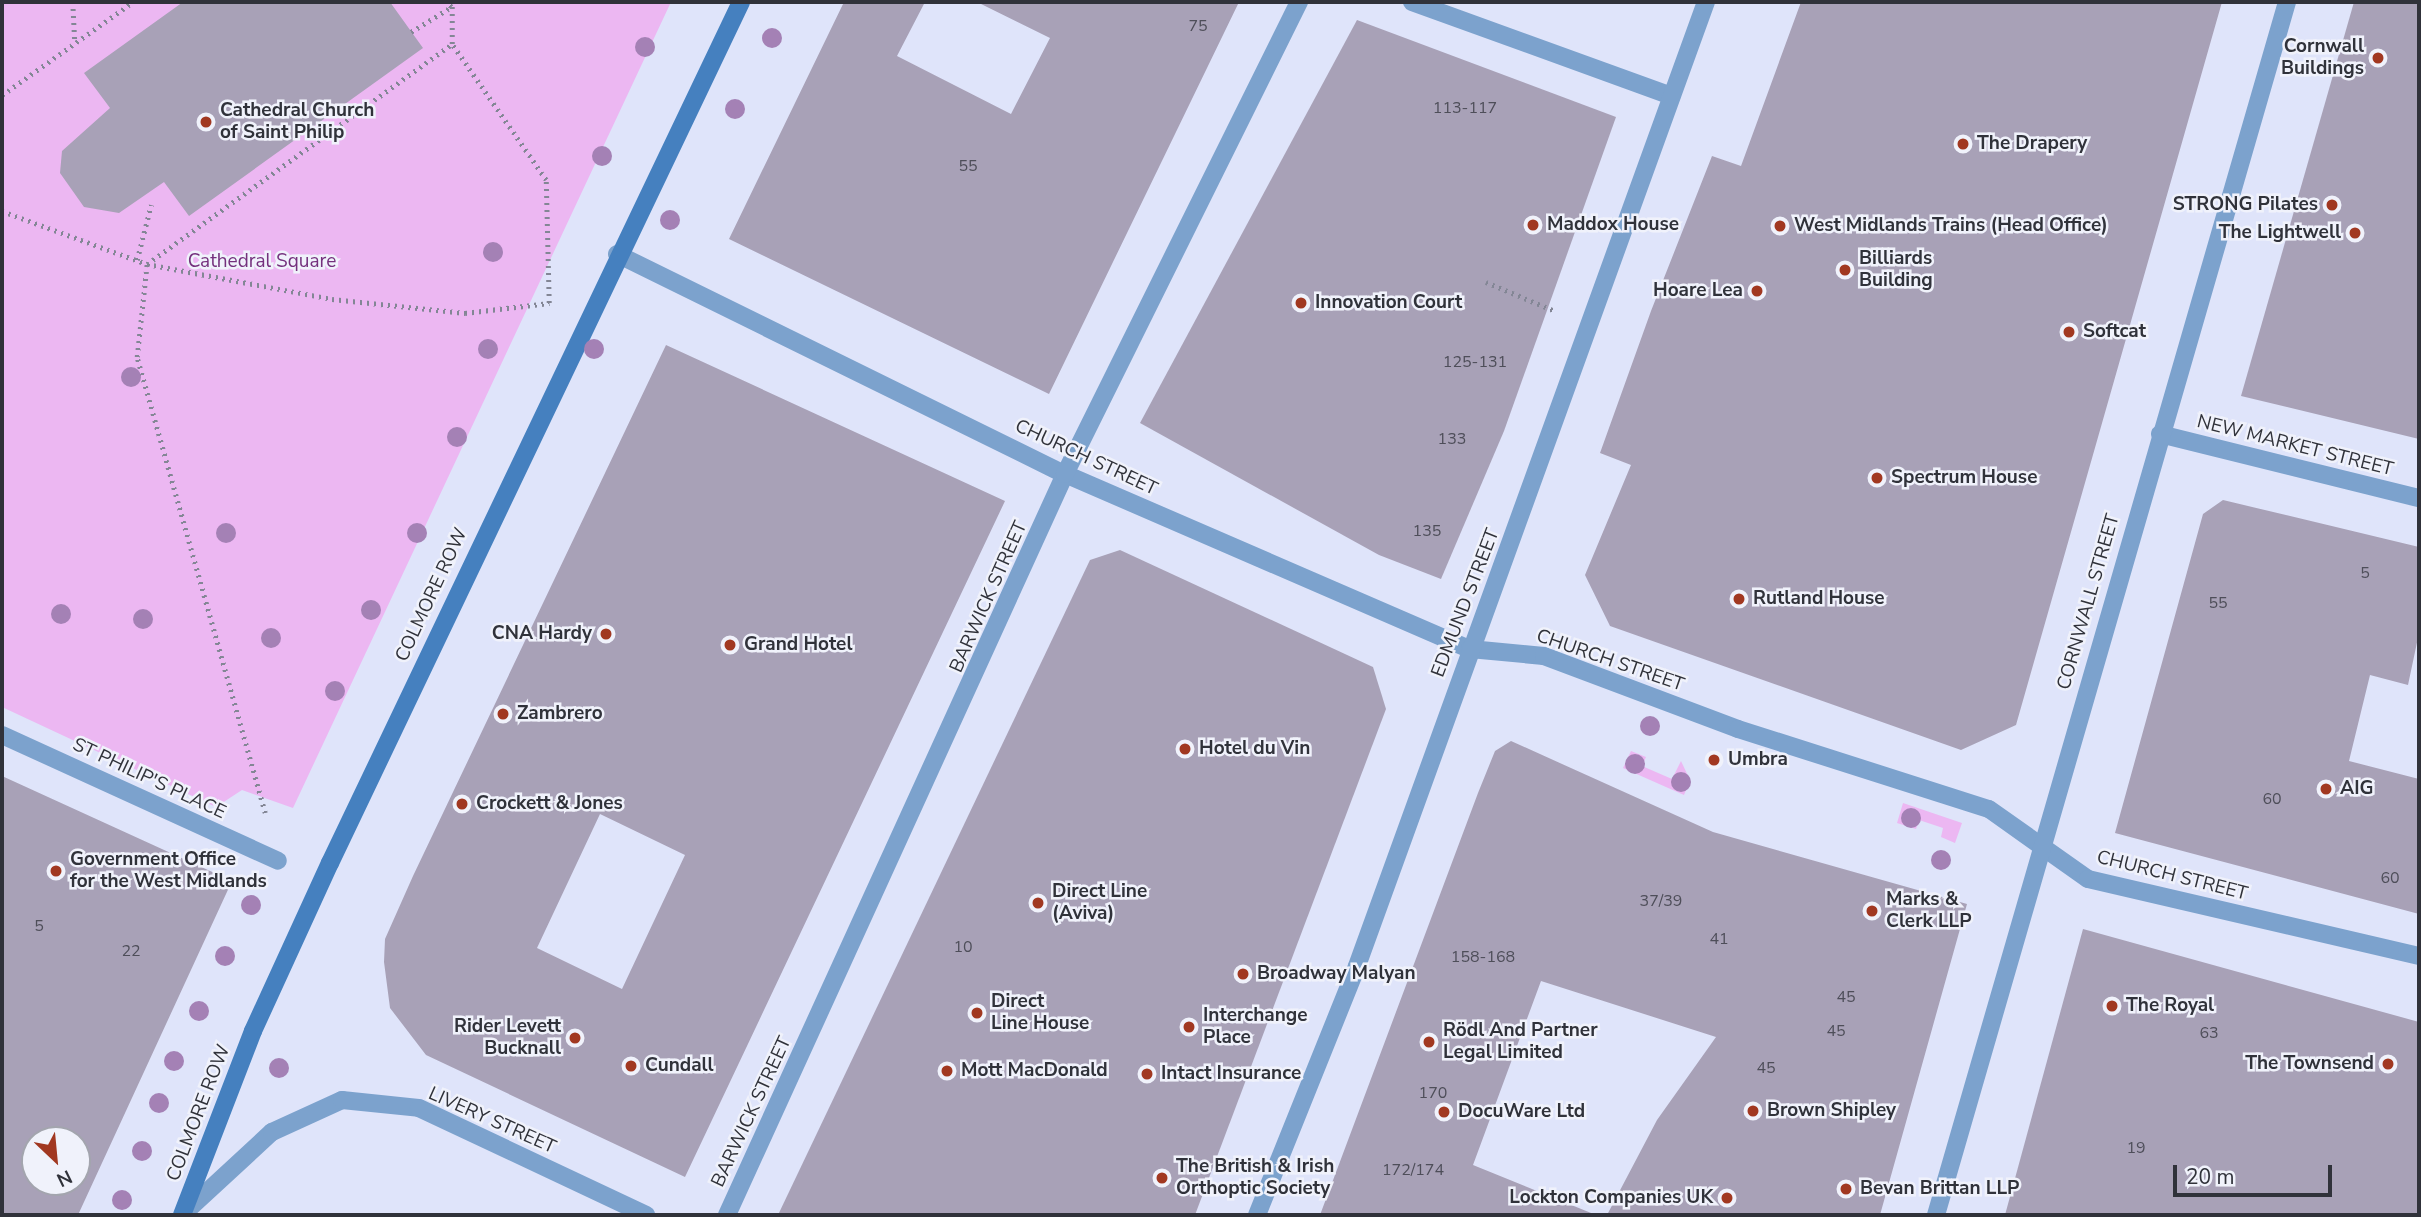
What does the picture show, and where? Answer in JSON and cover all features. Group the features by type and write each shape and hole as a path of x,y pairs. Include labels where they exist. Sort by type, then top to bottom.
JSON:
{"street":[{"name":"COLMORE ROW","path":"183,1214 264,1006 617,254 741,2"},
{"name":"BARWICK STREET","path":"727,1215 1065,474 1299,2"},
{"path":"1412,2 1672,96"},
{"name":"EDMUND STREET","path":"1257,1215 1357,966 1706,2"},
{"name":"CORNWALL STREET","path":"1936,1215 2287,2"},
{"name":"CHURCH STREET","path":"617,254 1065,474 1470,649 1544,656 1738,729 1989,808 2088,879 2419,956"},
{"name":"NEW MARKET STREET","path":"2160,434 2419,498"},
{"name":"ST PHILIP'S PLACE","path":"2,735 278,861"},
{"name":"LIVERY STREET","path":"183,1214 272,1132 342,1100 419,1108 646,1215"}],"path":[{"path":"73,2 75,44"},
{"path":"2,95 133,2"},
{"path":"411,32 450,3"},
{"path":"2,211 147,264 332,299 465,313 548,303 546,180 452,44 450,3"},
{"path":"278,861 137,357 147,264 452,44"},
{"path":"137,260 151,205"},
{"path":"1486,282 1589,323"}],"green space":[{"name":"Cathedral Square","path":"2,2 671,2 293,808 242,790 216,807 2,707"},
{"path":"1631,751 1646,757 1642,766 1672,779 1681,761 1690,780 1684,795 1623,768"},
{"path":"1903,803 1962,823 1955,843 1941,837 1943,828 1919,820 1916,829 1897,823"}],"building":[{"name":"Cathedral Church of Saint Philip","path":"183,2 390,2 423,48 189,216 164,182 119,213 84,207 60,173 62,151 110,108 84,73"},
{"path":"844,2 925,2 897,56 1011,114 1050,38 977,2 1239,2 1049,394 729,239"},
{"path":"1801,2 2222,2 2016,725 1961,750 1610,626 1585,575 1631,465 1600,453 1651,311 1712,156 1741,166"},
{"name":"The Lightwell","path":"2354,2 2419,2 2419,439 2241,396"},
{"path":"1357,20 1616,117 1504,431 1441,579 1379,555 1140,423"},
{"name":"Grand Hotel","path":"666,345 1005,501 685,1177 426,1055 390,1008 384,962 385,939","holes":["600,814 685,855 622,989 537,948"]},
{"path":"2223,500 2419,547 2419,633 2408,685 2370,675 2349,761 2419,779 2419,914 2115,833 2203,514"},
{"path":"1120,550 1373,667 1386,709 1195,1215 778,1215 1090,560"},
{"path":"1511,741 1713,832 1967,904 1880,1215 1607,1215 1657,1120 1716,1037 1541,981 1473,1165 1596,1215 1320,1215 1478,793 1495,751"},
{"path":"2,776 232,881 91,1187 91,1126 21,1126 21,1196 87,1196 78,1215 2,1215"},
{"path":"2083,929 2419,1022 2419,1215 2005,1215"}],"place":[{"name":"Cornwall Buildings","path":"2378,58"},
{"name":"Cathedral Church of Saint Philip","path":"206,122"},
{"name":"The Drapery","path":"1963,144"},
{"name":"STRONG Pilates","path":"2332,205"},
{"name":"Maddox House","path":"1533,225"},
{"name":"West Midlands Trains (Head Office)","path":"1780,226"},
{"name":"The Lightwell","path":"2355,233"},
{"name":"Billiards Building","path":"1845,270"},
{"name":"Hoare Lea","path":"1757,291"},
{"name":"Innovation Court","path":"1301,303"},
{"name":"Softcat","path":"2069,332"},
{"name":"Spectrum House","path":"1877,478"},
{"name":"Rutland House","path":"1739,599"},
{"name":"CNA Hardy","path":"606,634"},
{"name":"Grand Hotel","path":"730,645"},
{"name":"Zambrero","path":"503,714"},
{"name":"Hotel du Vin","path":"1185,749"},
{"name":"Umbra","path":"1714,760"},
{"name":"AIG","path":"2326,789"},
{"name":"Crockett & Jones","path":"462,804"},
{"name":"Government Office for the West Midlands","path":"56,871"},
{"name":"Direct Line (Aviva)","path":"1038,903"},
{"name":"Marks & Clerk LLP","path":"1872,911"},
{"name":"Broadway Malyan","path":"1243,974"},
{"name":"The Royal","path":"2112,1006"},
{"name":"Direct Line House","path":"977,1013"},
{"name":"Interchange Place","path":"1189,1027"},
{"name":"Rider Levett Bucknall","path":"575,1038"},
{"name":"Rödl And Partner Legal Limited","path":"1429,1042"},
{"name":"The Townsend","path":"2388,1064"},
{"name":"Cundall","path":"631,1066"},
{"name":"Mott MacDonald","path":"947,1071"},
{"name":"Intact Insurance","path":"1147,1074"},
{"name":"Brown Shipley","path":"1753,1111"},
{"name":"DocuWare Ltd","path":"1444,1112"},
{"name":"The British & Irish Orthoptic Society","path":"1162,1178"},
{"name":"Bevan Brittan LLP","path":"1846,1189"},
{"name":"Lockton Companies UK","path":"1727,1198"}]}
